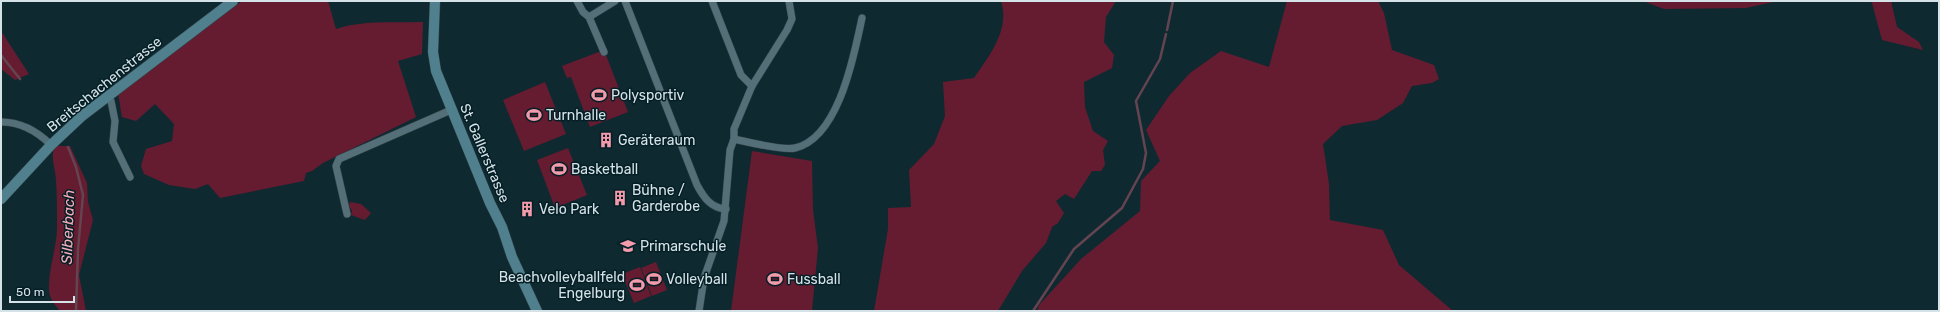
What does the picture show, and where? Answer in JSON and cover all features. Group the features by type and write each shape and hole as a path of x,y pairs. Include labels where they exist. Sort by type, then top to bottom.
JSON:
{"street":[{"name":"Breitschachenstrasse","path":"1,199 51,145 78,120 233,1"},
{"name":"St. Gallerstrasse","path":"435,1 434,63 451,110 490,203 502,227 515,264 537,311"},
{"path":"577,1 583,12 589,17 604,52"},
{"path":"589,17 615,1"},
{"path":"625,1 697,185 707,201 714,206 726,209"},
{"path":"712,1 741,75 752,86"},
{"path":"699,311 704,278 720,238 726,209 730,150 734,139 734,129 752,86 790,25 792,15 789,1"},
{"path":"734,139 793,149 806,145 815,138 835,108 846,83 852,65 862,18"},
{"path":"108,97 111,101 115,121 113,142 130,177"},
{"path":"348,214 336,166 337,162 342,158 451,110"},
{"path":"1,122 16,123 26,126 51,145"}],"shaded area":[{"path":"242,1 328,1 336,29 356,24 378,22 423,22 422,54 398,61 416,117 323,163 312,171 306,173 304,181 220,198 208,184 195,189 169,185 144,174 141,166 146,149 172,141 174,124 155,104 136,121 122,117 118,93"},
{"path":"1001,1 1116,1 1106,17 1104,42 1114,55 1112,68 1084,82 1085,107 1093,131 1108,141 1103,150 1105,165 1101,171 1092,171 1074,199 1065,194 1056,201 1064,213 1058,223 1052,227 1046,243 1022,271 998,311 874,311 888,229 888,208 911,207 909,170 934,144 945,116 943,82 974,78 992,51 1001,32 1003,12"},
{"path":"1287,1 1378,1 1384,13 1392,50 1434,65 1439,79 1432,83 1412,86 1403,103 1377,120 1342,126 1323,144 1329,184 1330,220 1383,230 1399,265 1453,311 1037,311 1039,305 1081,259 1140,211 1141,181 1160,161 1146,130 1169,96 1190,73 1221,51 1269,67"},
{"path":"1643,1 1778,1 1746,8 1664,9"},
{"path":"1870,1 1891,1 1897,27 1919,42 1923,50 1882,40 1872,3"},
{"path":"1,31 29,74 15,80 1,69"},
{"name":"Polysportiv","path":"604,50 628,112 590,127 571,77 567,78 562,66"},
{"name":"Turnhalle","path":"545,82 566,134 524,151 503,100"},
{"path":"54,146 70,146 87,183 88,202 93,220 79,275 86,311 60,311 49,293 50,273 57,232 56,175 53,156"},
{"name":"Basketball","path":"568,148 587,195 555,208 537,160"},
{"name":"Fussball","path":"752,151 812,161 813,210 818,248 812,311 731,311"},
{"path":"350,202 361,204 371,213 365,220 351,215 352,211 349,206"},
{"name":"Volleyball","path":"656,262 667,290 652,296 641,268"},
{"name":"Beachvolleyballfeld Engelburg","path":"640,267 651,296 634,303 622,274"}],"waterway":[{"path":"1167,30 1173,1"},
{"path":"1033,311 1074,249 1122,208 1143,169 1146,153 1136,101 1160,59 1166,34"},
{"name":"Silberbach","path":"1,55 20,79"},
{"name":"Silberbach","path":"68,147 76,167 83,195 78,249 76,311"}],"place":[{"name":"Polysportiv","path":"599,95"},
{"name":"Turnhalle","path":"534,115"},
{"name":"Geräteraum","path":"606,140"},
{"name":"Basketball","path":"559,169"},
{"name":"Bühne / Garderobe","path":"620,198"},
{"name":"Velo Park","path":"527,209"},
{"name":"Primarschule","path":"628,246"},
{"name":"Volleyball","path":"654,279"},
{"name":"Fussball","path":"775,279"},
{"name":"Beachvolleyballfeld Engelburg","path":"637,285"}]}
